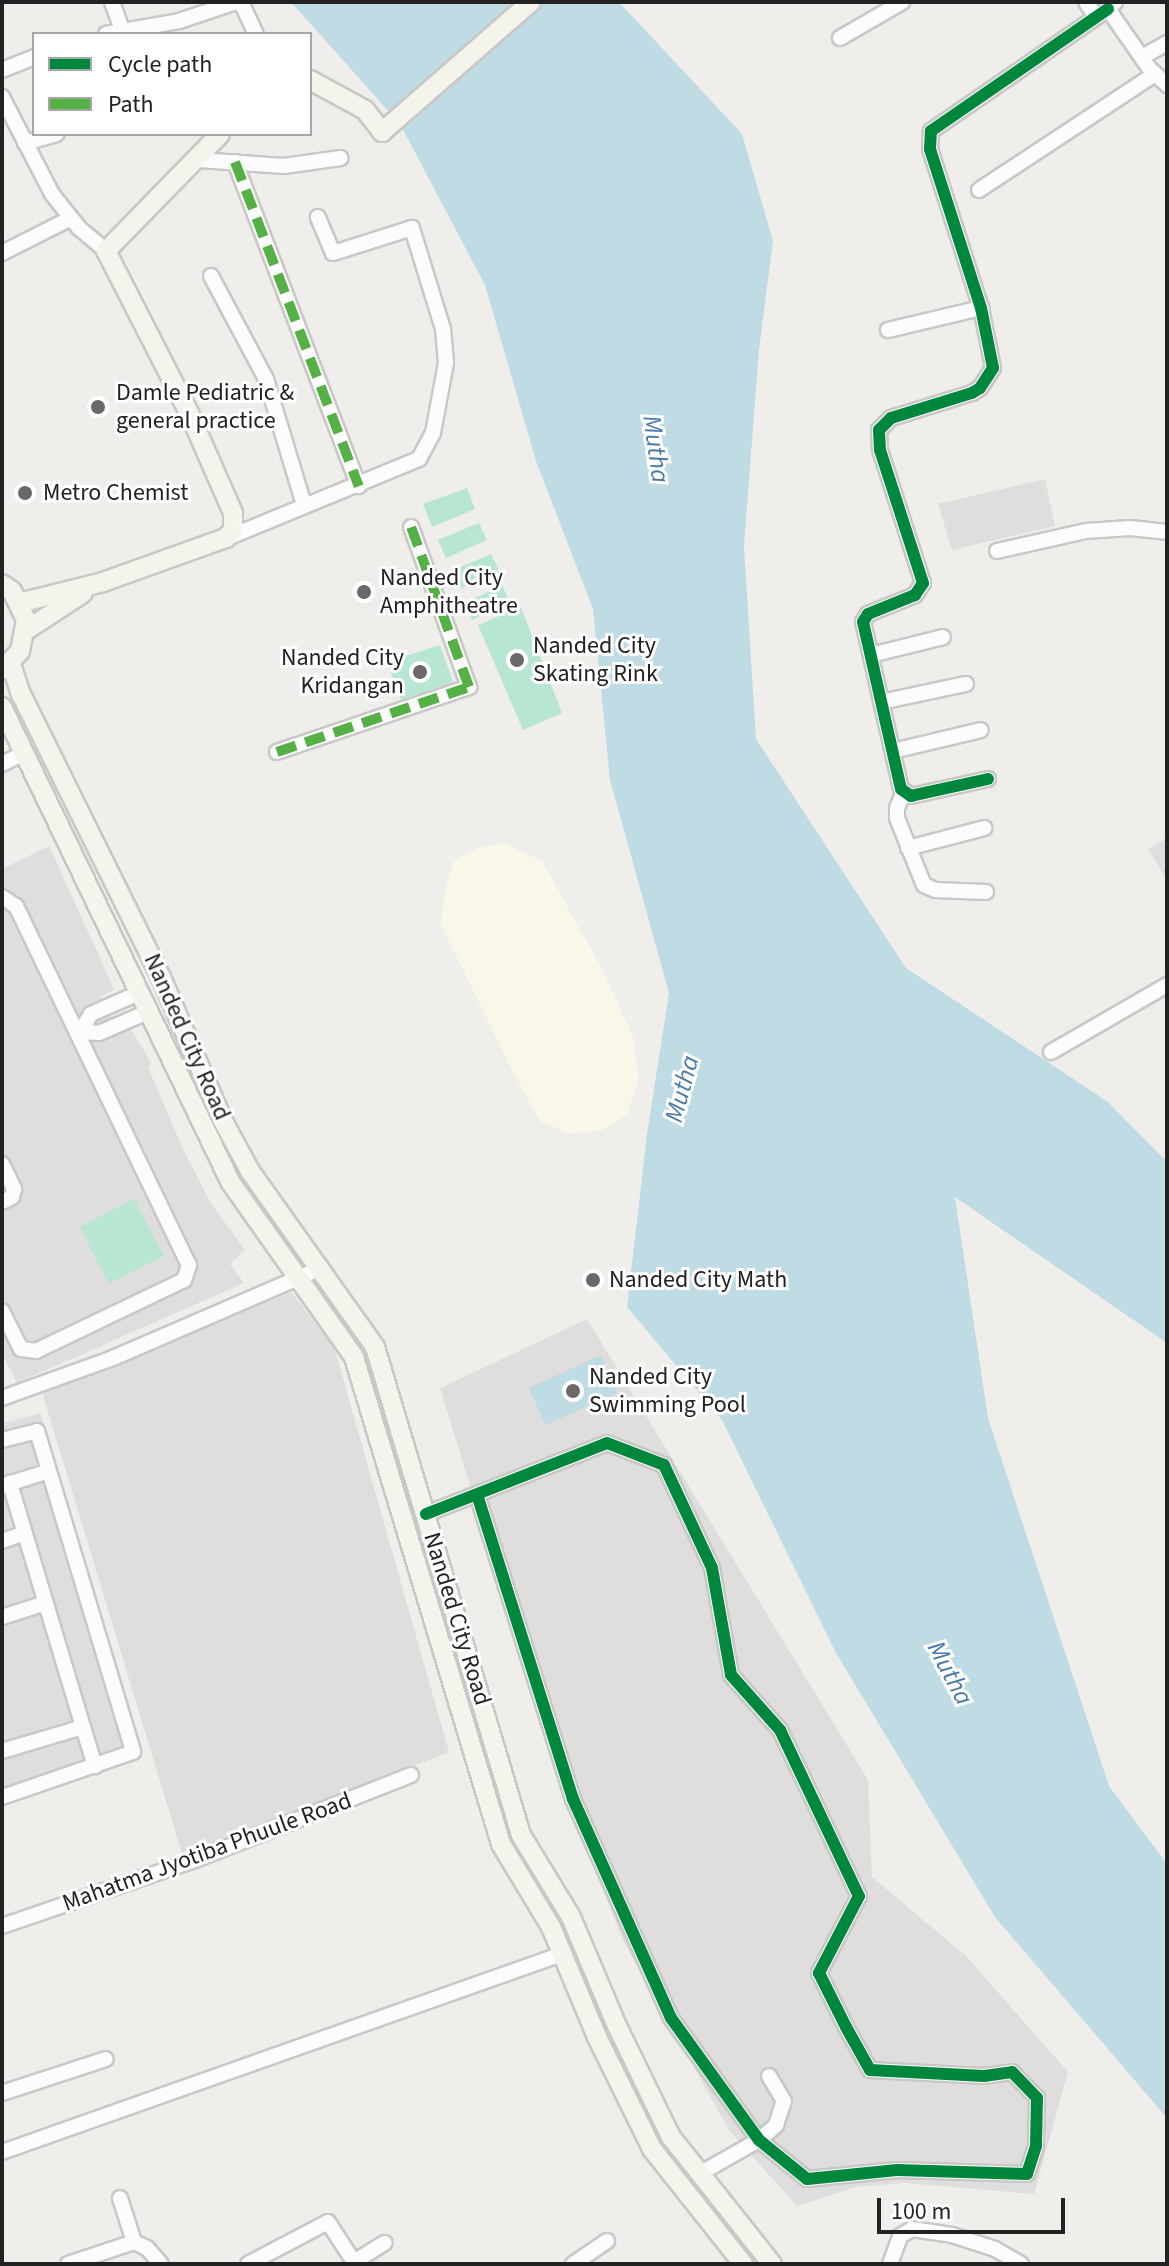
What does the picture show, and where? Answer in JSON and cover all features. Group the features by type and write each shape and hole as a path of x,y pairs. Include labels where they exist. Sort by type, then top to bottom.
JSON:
{"street":[{"path":"112,2 122,30"},
{"path":"114,32 179,21 239,2 255,32"},
{"path":"840,38 902,2"},
{"path":"1086,2 1106,10 1167,85"},
{"path":"312,81 365,110 382,132 529,4"},
{"path":"986,892 928,888 919,876 896,812 903,794 864,631 865,617 915,595 923,583 880,450 879,430 891,418 980,388 993,368 981,308 930,149 928,140 931,131 1106,10"},
{"path":"1142,57 1167,43"},
{"path":"2,70 32,58"},
{"path":"979,190 1155,74"},
{"path":"2,97 52,194 71,218 106,251 189,413 233,513 235,523 226,538"},
{"path":"25,143 50,136"},
{"path":"106,251 199,160 218,136"},
{"path":"199,160 284,166 340,158"},
{"path":"235,162 359,486"},
{"path":"19,603 103,582 226,538 419,459 433,433 446,363 443,329 412,228 333,253 318,217"},
{"path":"2,253 71,218"},
{"path":"211,276 266,379 304,505"},
{"path":"888,330 981,308"},
{"path":"277,752 469,687 411,527"},
{"path":"997,551 1086,531 1139,528 1167,532"},
{"path":"2,584 19,603 25,631 103,582"},
{"name":"Nanded City Road","path":"25,631 20,651 6,667 167,990 223,1121 250,1171 375,1347 521,1835 571,1917 652,2101 671,2137 772,2264"},
{"path":"871,655 943,637"},
{"path":"881,702 966,684"},
{"name":"Nanded City Road","path":"2,707 231,1183 354,1357 501,1844 551,1927 652,2149 743,2264"},
{"path":"893,751 981,730"},
{"path":"2,764 25,753"},
{"path":"903,794 911,796 988,779"},
{"path":"908,848 984,828"},
{"path":"2,897 16,906 80,1032 186,1254 189,1273 184,1280 28,1353 21,1349 2,1311"},
{"path":"1051,1052 1167,985"},
{"path":"80,1032 91,1014 141,992"},
{"path":"80,1032 99,1033 150,1011"},
{"path":"2,1164 14,1189 12,1197 2,1202"},
{"path":"2,1398 113,1358 321,1268"},
{"path":"2,1440 37,1430 133,1751 2,1797"},
{"path":"426,1514 478,1497 607,1443 664,1465 712,1568 731,1675 780,1730 859,1896 819,1973 859,2052 870,2070 984,2076 1012,2072 1037,2098 1036,2146 1027,2174 897,2170 807,2179 759,2140 671,2018 573,1799 478,1497"},
{"path":"49,1471 6,1484 9,1507 25,1533 95,1766"},
{"path":"2,1541 25,1533"},
{"path":"2,1617 46,1603"},
{"path":"2,1751 83,1727"},
{"name":"Mahatma Jyotiba Phuule Road","path":"2,1926 195,1860 411,1775"},
{"path":"520,1876 538,1863"},
{"path":"2,2152 562,1954"},
{"path":"2,2093 106,2059"},
{"path":"699,2174 759,2140 782,2114 784,2101 769,2076"},
{"path":"120,2198 134,2242"},
{"path":"248,2264 328,2222 354,2262 384,2243"},
{"path":"890,2264 900,2236 912,2229 981,2244 1021,2264"},
{"path":"573,2264 607,2241"},
{"path":"68,2264 134,2242 147,2248 161,2264"}],"shaded area":[{"path":"1045,479 1055,526 952,550 938,504"},
{"path":"1167,838 1167,880 1148,849"},
{"path":"505,844 542,861 601,967 633,1036 639,1081 627,1114 603,1130 570,1134 540,1121 510,1067 441,924 445,891 454,861 481,847"},
{"path":"49,846 114,989 101,997 118,1031 130,1027 151,1063 148,1067 183,1149 210,1202 245,1250 230,1264 244,1283 17,1383 2,1353 2,869"},
{"path":"291,1292 334,1347 449,1752 183,1857 42,1392"},
{"path":"587,1319 868,1780 872,1877 966,1956 1068,2072 1034,2194 905,2183 856,2187 797,2206 729,2130 622,1939 554,1759 440,1388"},
{"path":"40,1413 141,1758 2,1801 2,1424"}],"green space":[{"path":"467,488 475,509 432,527 423,504"},
{"path":"479,523 487,540 446,558 438,540"},
{"path":"491,554 500,572 459,589 451,571"},
{"path":"503,586 509,603 472,620 465,602"},
{"name":"Nanded City Skating Rink","path":"521,607 562,713 523,730 478,625"},
{"name":"Nanded City Kridangan","path":"440,645 453,682 401,700 387,662"},
{"path":"134,1199 164,1256 109,1284 80,1227"}],"water":[{"name":"Mutha","path":"291,2 619,2 742,134 773,241 759,350 744,546 756,739 906,968 1108,1102 1167,1162 1167,1343 955,1197 988,1418 1109,1786 1167,1864 1167,2118 995,1917 836,1653 722,1420 627,1307 647,1134 669,993 610,780 593,609 536,461 485,285 400,124"},
{"name":"Nanded City Swimming Pool","path":"601,1355 617,1393 545,1425 529,1388"}],"marked path":[{"path":"235,162 359,486"},
{"path":"277,752 469,687 411,527"}],"cycle path":[{"path":"988,779 911,796 901,789 863,622 868,614 915,595 923,583 880,450 879,430 891,418 972,393 980,388 993,368 981,308 930,149 931,131 1108,9"},
{"path":"426,1514 607,1443 664,1465 712,1568 731,1675 780,1730 859,1896 819,1973 846,2027 870,2070 984,2076 1012,2072 1037,2098 1036,2146 1027,2174 897,2170 807,2179 759,2140 671,2018 573,1799 478,1497"}],"place":[{"name":"Damle Pediatric & general practice","path":"98,407"},
{"name":"Metro Chemist","path":"25,493"},
{"name":"Nanded City Amphitheatre","path":"364,592"},
{"name":"Nanded City Skating Rink","path":"517,660"},
{"name":"Nanded City Kridangan","path":"420,672"},
{"name":"Nanded City Math","path":"593,1280"},
{"name":"Nanded City Swimming Pool","path":"573,1391"}]}
